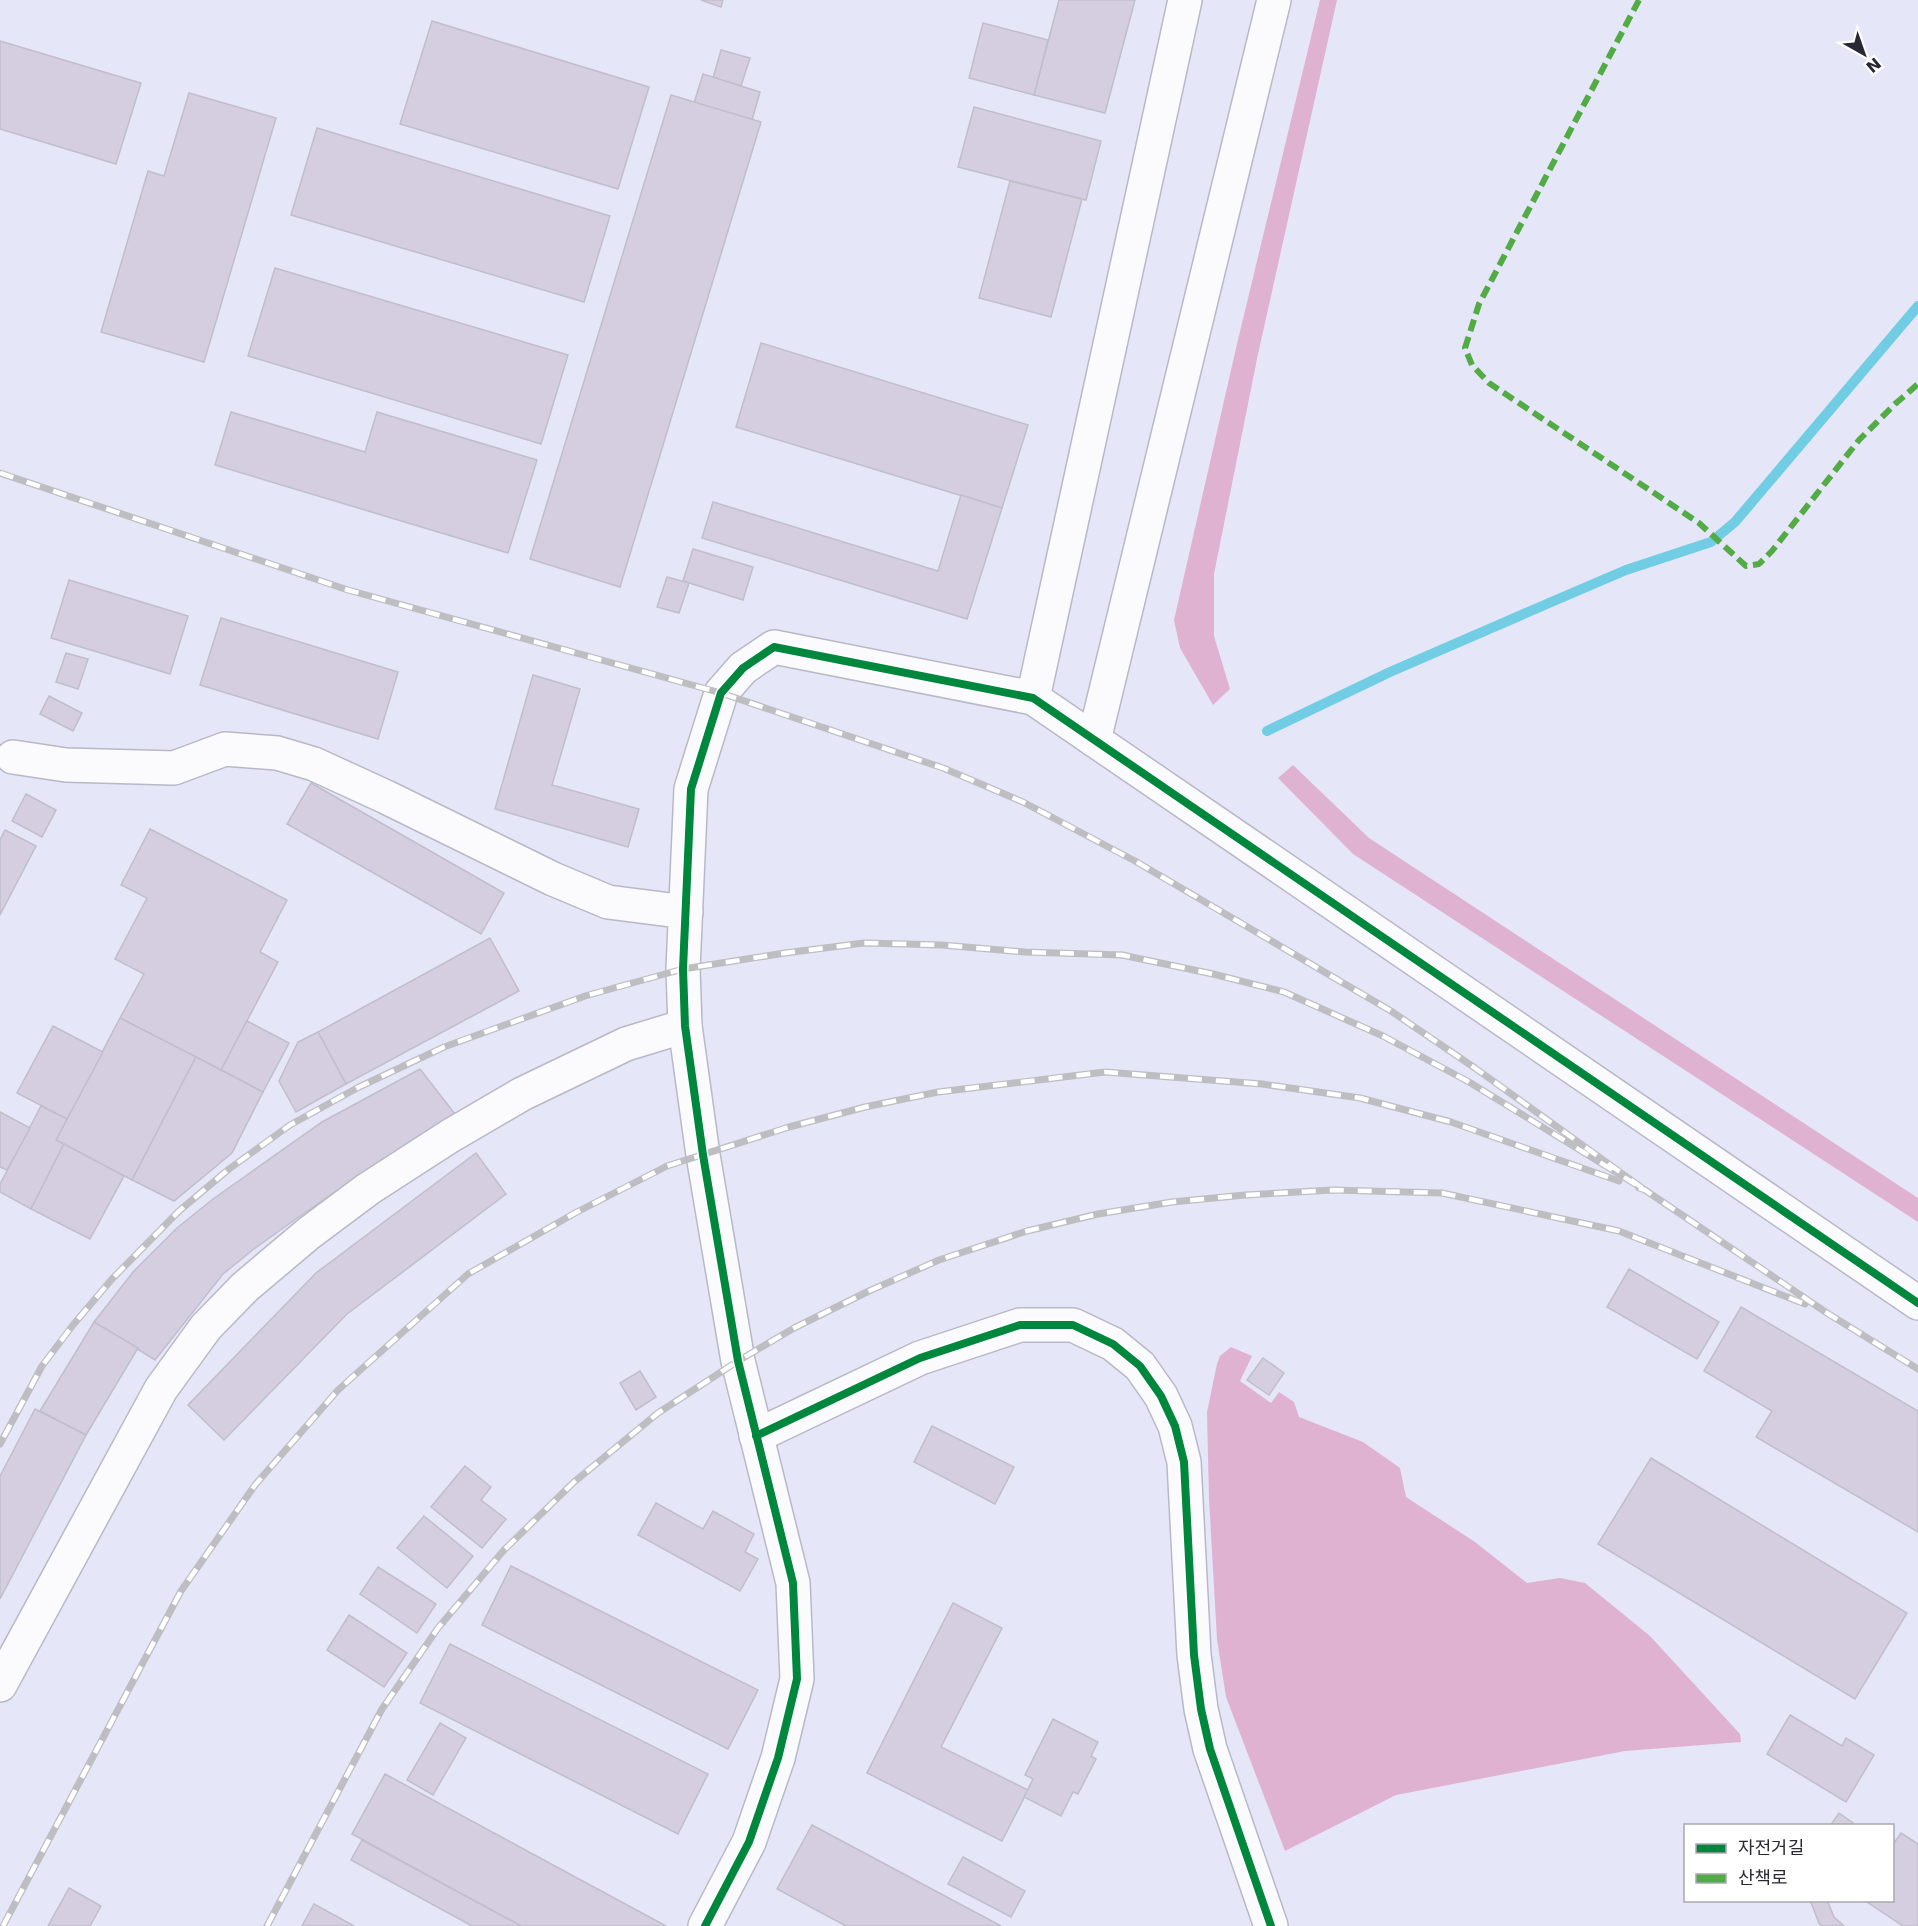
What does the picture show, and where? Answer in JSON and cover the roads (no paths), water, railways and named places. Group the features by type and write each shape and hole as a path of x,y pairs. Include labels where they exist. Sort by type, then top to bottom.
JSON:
{"street":[{"path":"1033,698 1185,0"},
{"path":"1094,740 1274,0"},
{"path":"705,1926 749,1842 778,1758 797,1679 793,1583 738,1361 703,1155 686,1026 683,969 691,789 722,693 743,668 774,647 1033,698 1918,1303"},
{"path":"13,757 66,765 174,768 225,750 278,753 314,764 553,879 608,902 686,912"},
{"path":"0,1685 161,1389 206,1327 244,1287 309,1233 368,1190 450,1136 522,1094 626,1044 686,1026"},
{"path":"756,1436 920,1358 1020,1325 1073,1325 1113,1344 1140,1366 1161,1396 1175,1426 1184,1462 1194,1655 1202,1709 1210,1749 1271,1926"}],"waterway":[{"path":"1267,731 1390,672 1626,570 1711,542 1735,522 1918,306"}],"railway":[{"path":"0,473 348,590 721,693 943,768 1023,802 1135,861 1391,1011 1645,1190 1469,1082 1383,1036 1284,992 1122,955 864,943 785,953 683,969 585,996 444,1047 359,1087 290,1125 229,1169 179,1211 112,1279 42,1366 0,1444"},
{"path":"3,1926 181,1591 255,1485 338,1390 468,1274 575,1213 667,1166 789,1127 865,1107 938,1092 1105,1072 1262,1084 1360,1098 1451,1122 1619,1181"},
{"path":"1639,1188 1827,1313 1918,1369"},
{"path":"267,1926 382,1709 438,1628 504,1550 574,1482 658,1413 794,1328 939,1260 1027,1231 1098,1214 1172,1202 1333,1190 1442,1193 1619,1231 1805,1304"}]}
